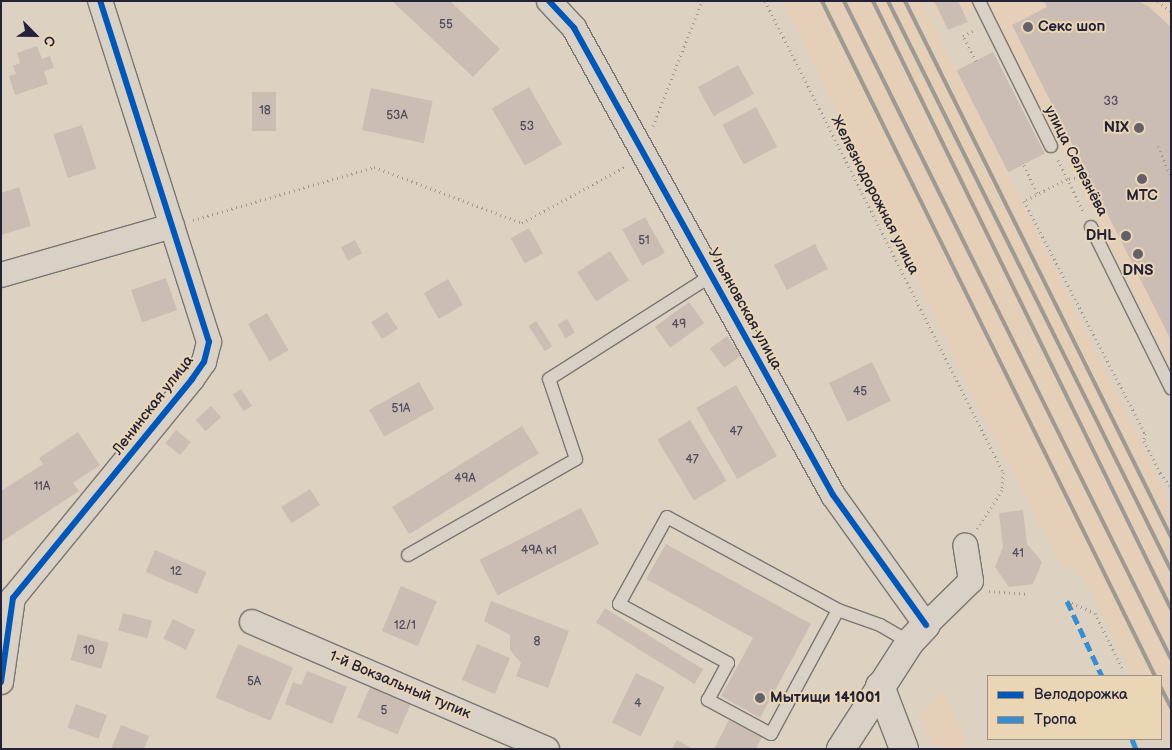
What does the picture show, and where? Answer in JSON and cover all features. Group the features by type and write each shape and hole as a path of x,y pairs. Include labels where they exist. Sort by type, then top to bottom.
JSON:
{"street":[{"name":"Ленинская улица","path":"1,682 7,596 204,362 210,342 100,1"},
{"name":"Ульяновская улица","path":"549,1 574,28 833,496 918,633"},
{"path":"1,275 172,226"},
{"path":"841,749 880,686 918,633 971,581 965,545"},
{"name":"1-й Вокзальный тупик","path":"252,622 547,749"},
{"path":"880,686 904,749"}],"lane":[{"name":"улица Селезнёва","path":"979,1 1051,146"},
{"name":"улица Селезнёва","path":"1092,227 1171,388"},
{"path":"408,555 576,459 549,379 712,276"},
{"path":"838,610 771,734 708,700 728,664 620,604 667,517 838,610 880,625 918,633"}],"path":[{"path":"172,226 374,167 522,223 644,156 658,107 702,1"},
{"path":"1158,1 1171,10"},
{"path":"973,22 976,29 963,36 976,61"},
{"path":"1158,146 1171,176"},
{"path":"1024,165 1038,194"},
{"path":"1090,176 1067,179 1024,201 1144,433 1144,440 1160,473 1171,487"},
{"path":"971,581 992,592 1029,594"},
{"path":"1067,601 1095,613 1122,668"}],"shaded area":[{"path":"783,1 922,1 1171,505 1171,749 1162,732 1162,675 1133,675 1088,585 1075,568 1063,568 974,397"},
{"path":"929,1 1171,1 1171,366 988,2 941,26"},
{"path":"943,691 970,749 936,749 920,716"}],"building":[{"path":"392,1 450,1 500,49 473,77"},
{"path":"934,1 958,1 968,22 948,30"},
{"path":"1044,1 1138,1 1148,6 1171,27 1171,340 1012,25 1047,7"},
{"path":"37,46 42,59 50,56 54,68 44,71 48,84 15,95 9,76 16,74 13,66 20,63 17,53"},
{"path":"993,52 1045,154 1008,172 956,71"},
{"path":"738,65 754,94 714,116 698,87"},
{"path":"529,87 562,144 525,166 492,108"},
{"path":"371,88 433,101 424,143 362,130"},
{"path":"252,92 276,92 276,131 252,131"},
{"path":"756,107 777,147 744,165 722,125"},
{"path":"82,125 96,169 68,178 53,134"},
{"path":"19,187 31,226 1,235 1,193"},
{"path":"645,217 665,253 642,265 622,230"},
{"path":"529,228 543,253 525,264 511,238"},
{"path":"355,240 362,253 348,261 341,248"},
{"path":"815,244 828,269 787,290 774,265"},
{"path":"610,251 629,280 596,302 577,272"},
{"path":"166,278 177,310 142,322 131,290"},
{"path":"448,279 463,305 439,319 424,293"},
{"path":"689,302 704,323 670,348 655,327"},
{"path":"387,312 398,329 382,339 371,322"},
{"path":"267,313 288,350 269,361 248,324"},
{"path":"567,319 575,333 565,338 557,324"},
{"path":"536,321 552,346 545,351 528,326"},
{"path":"727,336 741,355 724,368 710,348"},
{"path":"872,362 891,401 848,422 829,383"},
{"path":"419,382 434,409 384,437 369,410"},
{"path":"736,385 777,456 737,479 696,408"},
{"path":"241,389 252,406 244,411 233,394"},
{"path":"211,406 221,417 205,431 195,420"},
{"path":"690,420 727,481 694,500 657,440"},
{"path":"522,426 539,453 409,534 392,507"},
{"path":"176,430 191,442 180,455 165,443"},
{"path":"78,432 100,465 73,483 79,491 1,542 1,491 43,464 39,458"},
{"path":"310,489 320,505 291,523 281,507"},
{"path":"581,508 599,544 498,595 479,560"},
{"path":"1023,510 1027,544 1042,562 1033,584 1009,587 995,567 1003,547 999,513"},
{"path":"666,544 811,624 760,718 721,696 753,638 646,579"},
{"path":"155,550 207,572 197,594 146,572"},
{"path":"401,586 437,601 418,646 382,631"},
{"path":"491,601 569,631 548,688 516,676 521,663 510,650 510,635 484,621"},
{"path":"605,608 703,669 694,684 596,622"},
{"path":"123,613 152,621 147,638 118,630"},
{"path":"173,619 195,630 186,650 163,639"},
{"path":"78,634 109,643 101,669 71,660"},
{"path":"238,644 293,667 271,721 215,697"},
{"path":"477,644 510,658 495,694 462,680"},
{"path":"307,671 347,687 332,724 285,704 293,682 301,685"},
{"path":"636,673 665,687 641,736 612,722"},
{"path":"370,687 411,704 398,735 357,717"},
{"path":"76,704 107,715 98,739 67,727"},
{"path":"729,720 762,737 756,749 714,749"},
{"path":"121,725 149,736 144,749 111,749"},
{"path":"677,740 693,749 672,749"}],"railway":[{"path":"822,1 1155,675"},
{"path":"844,1 1171,659"},
{"path":"873,1 1171,609"},
{"path":"888,1 1171,570"},
{"path":"905,1 1171,537"},
{"path":"1162,690 1171,708"}],"marked path":[{"path":"1067,601 1102,675"},
{"path":"1132,740 1136,749"}],"cycle path":[{"path":"1,682 13,598 192,379 204,362 209,342 100,1"},
{"path":"549,1 574,28 833,495 926,625"}],"place":[{"name":"Секс шоп","path":"1028,27"},
{"name":"NIX","path":"1139,128"},
{"name":"МТС","path":"1142,179"},
{"name":"DHL","path":"1126,236"},
{"name":"DNS","path":"1138,254"},
{"name":"Мытищи 141001","path":"760,698"}]}
